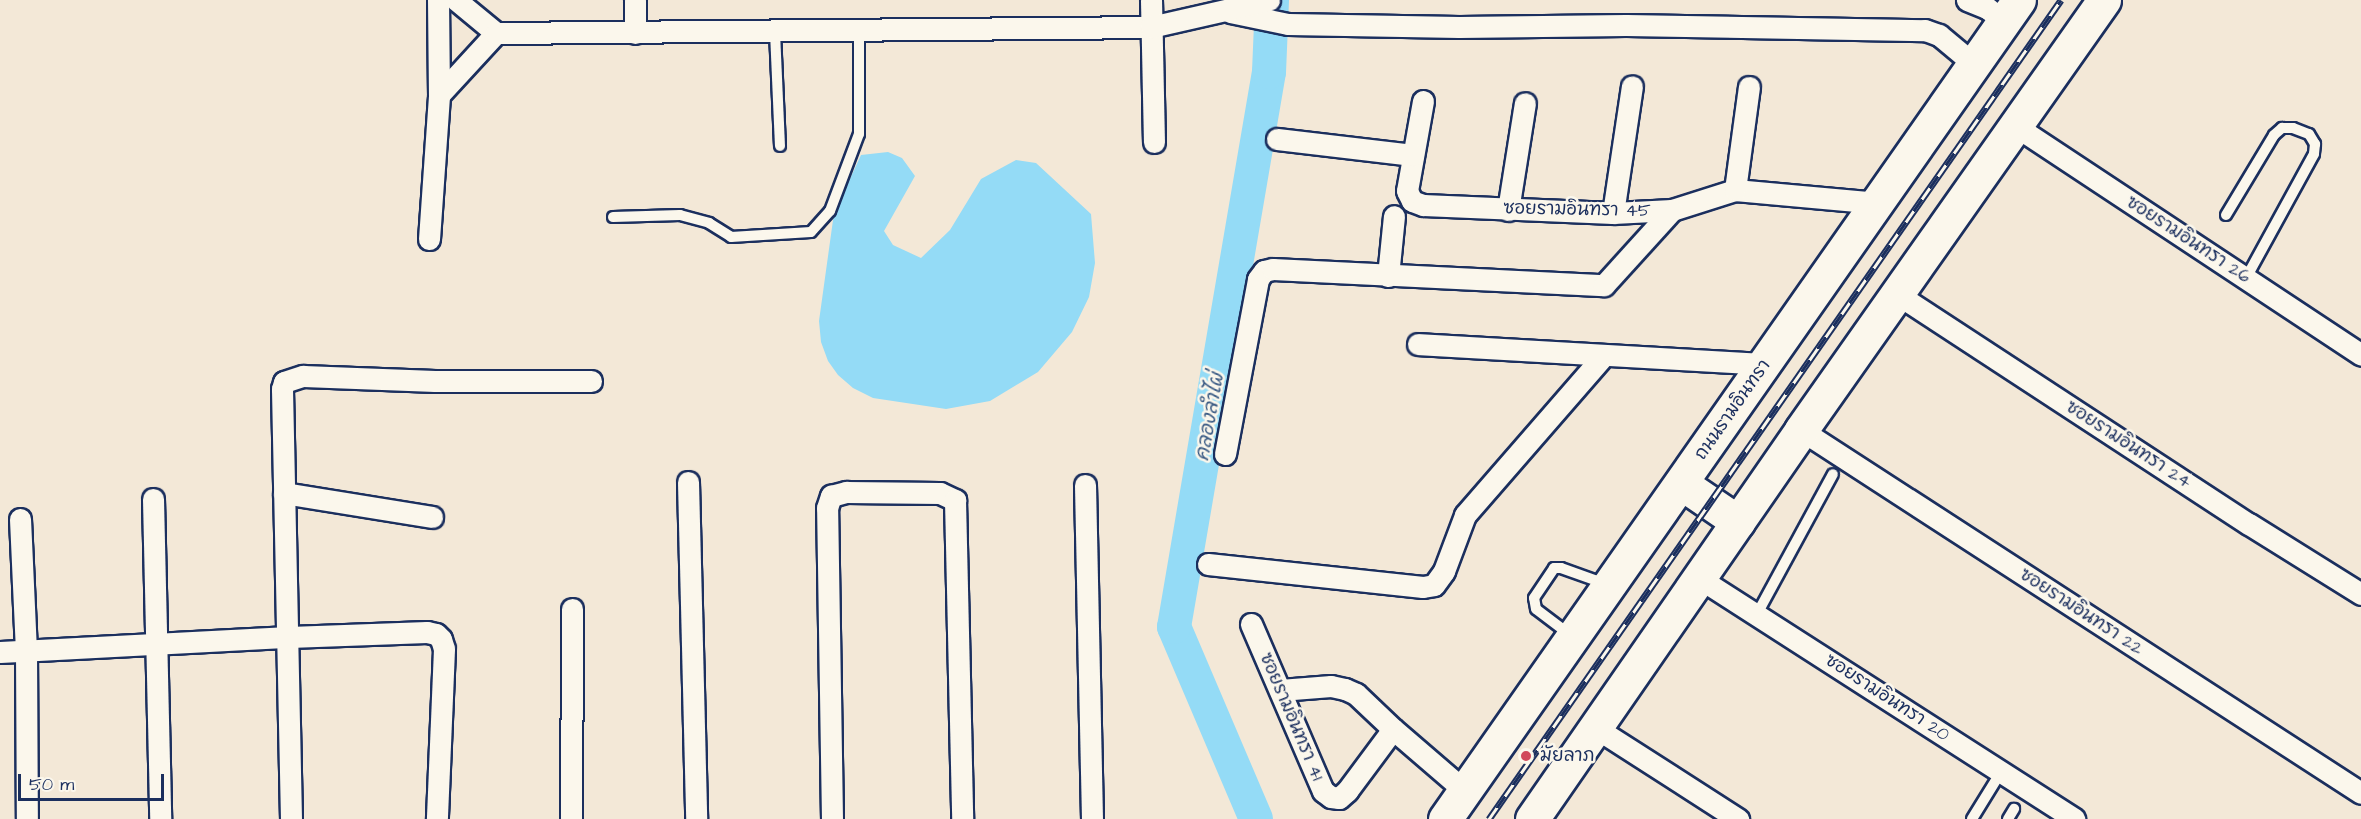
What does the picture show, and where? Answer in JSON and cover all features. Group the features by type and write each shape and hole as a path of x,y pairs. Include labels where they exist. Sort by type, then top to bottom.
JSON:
{"main road":[{"path":"1532,819 2014,125 2104,0"},
{"name":"ถนนรามอินทรา","path":"1446,819 1571,636 1765,364 2012,10"},
{"path":"1681,483 1738,522"}],"street":[{"path":"429,239 439,95 438,0"},
{"path":"456,0 496,33 1151,27 1221,10 1267,7 1288,24 1925,30 1939,35 1975,65"},
{"path":"635,0 635,33"},
{"path":"1151,0 1154,142"},
{"path":"1967,0 1987,8 2012,10"},
{"path":"439,95 496,33"},
{"path":"1613,213 1632,86"},
{"path":"1735,190 1749,87"},
{"name":"ซอยรามอินทรา 45","path":"1423,101 1407,191 1412,201 1423,205 1613,213 1672,210 1735,190 1878,202"},
{"path":"1508,210 1526,103"},
{"name":"ซอยรามอินทรา 26","path":"2014,125 2361,355"},
{"path":"1277,139 1413,155"},
{"path":"1225,454 1258,279 1264,271 1274,269 1604,285 1672,210"},
{"path":"1388,276 1394,216"},
{"name":"ซอยรามอินทรา 24","path":"1897,294 2249,524 2361,594"},
{"path":"1418,344 1765,364"},
{"path":"1208,564 1423,587 1434,585 1443,571 1465,515 1603,356"},
{"path":"291,819 289,637 282,389 284,382 303,376 435,381 591,381"},
{"name":"ซอยรามอินทรา 22","path":"1801,430 2361,793"},
{"path":"688,482 696,819"},
{"path":"1085,485 1092,819"},
{"path":"831,819 827,508 831,496 846,492 940,492 954,500 962,819"},
{"path":"285,493 432,517"},
{"path":"153,499 158,645 160,819"},
{"path":"20,519 26,651 27,819"},
{"name":"ซอยรามอินทรา 20","path":"1699,578 2074,819"},
{"path":"571,819 572,609"},
{"name":"ซอยรามอินทรา 41","path":"1251,624 1323,791 1331,797 1339,798 1347,791 1393,729"},
{"path":"0,652 427,632 441,639 444,649 437,819"},
{"path":"1280,690 1331,686 1356,693 1393,729 1465,791"},
{"path":"1596,728 1738,819"}],"lane":[{"path":"613,217 680,216 709,223 731,237 811,232 830,211 859,134 859,31"},
{"path":"775,32 780,146"},
{"path":"2226,215 2274,135 2282,128 2293,128 2309,134 2315,144 2314,154 2246,278"},
{"path":"1757,614 1833,474"},
{"path":"1571,636 1536,609 1534,598 1554,568 1561,568 1609,585"},
{"path":"1972,819 2001,772"},
{"path":"2008,819 2014,809"}],"water":[{"path":"888,152 902,158 915,176 884,231 893,245 921,258 950,230 981,179 1016,160 1036,163 1091,214 1095,263 1089,297 1072,332 1038,372 990,401 946,409 873,398 853,388 838,375 828,361 821,342 819,321 834,213 861,155"}],"waterway":[{"name":"คลองลำไผ่","path":"1256,819 1174,627 1269,72 1272,0"}],"railway":[{"path":"1489,819 2061,0"}],"place":[{"name":"มัยลาภ","path":"1526,756"}]}
